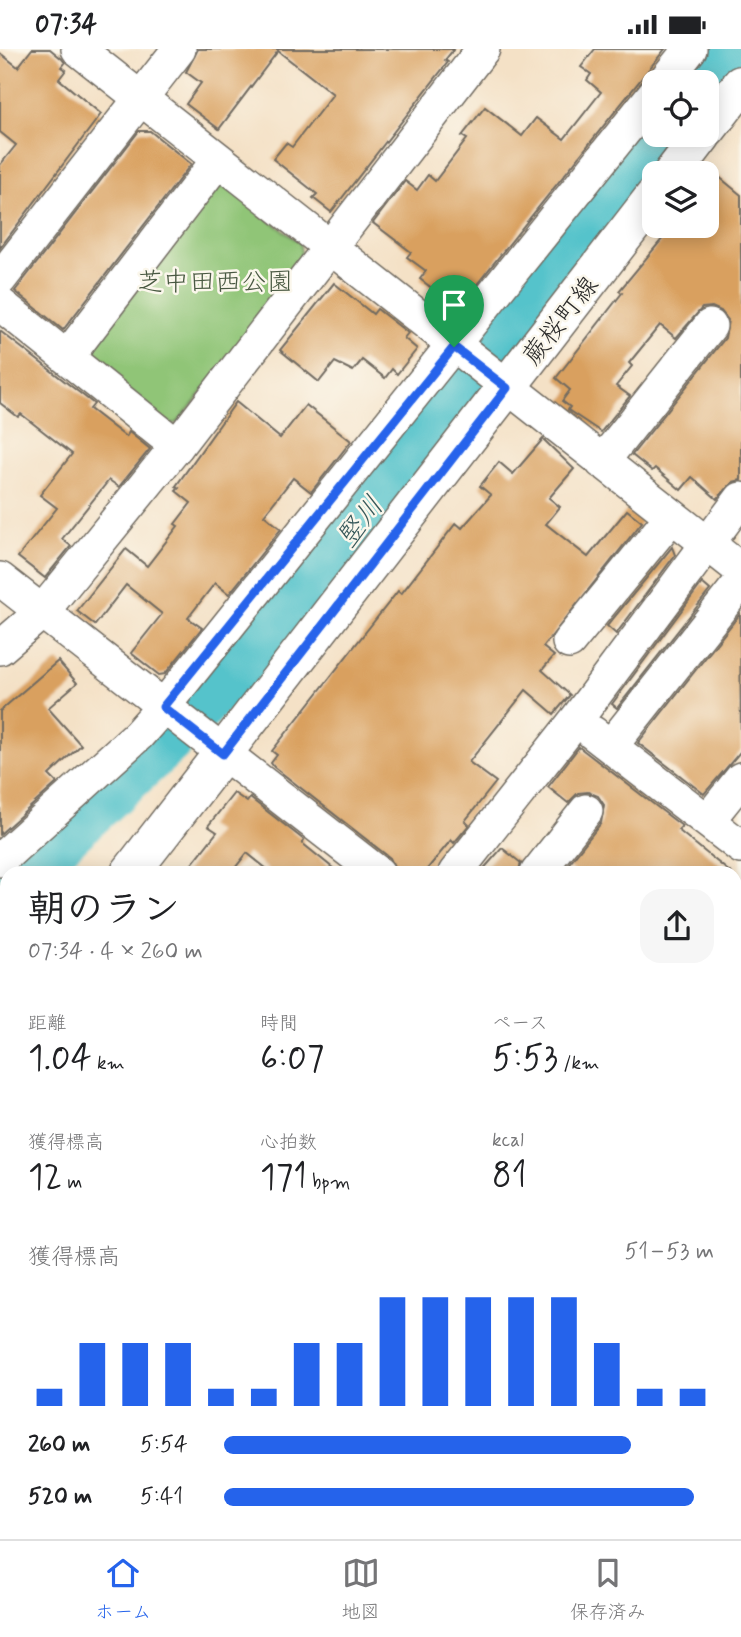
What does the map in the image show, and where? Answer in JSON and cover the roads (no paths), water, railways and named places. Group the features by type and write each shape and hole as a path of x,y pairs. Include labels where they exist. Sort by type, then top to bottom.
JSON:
{"main road":[{"path":"719,113 741,85"},
{"path":"682,161 693,147"},
{"name":"蕨桜町線","path":"135,866 214,747 642,212"}],"street":[{"path":"78,49 741,570"},
{"path":"0,279 179,49"},
{"path":"0,648 42,612 177,446 483,49"},
{"path":"673,70 690,49"},
{"path":"0,860 167,711 459,351 642,110"},
{"path":"67,358 218,160"},
{"path":"0,305 177,446"},
{"path":"602,462 710,326"},
{"path":"461,866 576,720 741,499"},
{"path":"569,642 672,516"},
{"path":"0,579 369,866"},
{"path":"611,746 741,582"},
{"path":"576,720 741,846"},
{"path":"708,820 741,779"},
{"path":"543,866 586,811"}],"waterway":[{"name":"竪川","path":"705,70 721,49"},
{"name":"竪川","path":"32,866 170,739 291,609 420,446 647,147"}],"park label":[{"name":"芝中田西公園","path":"215,281"}]}
